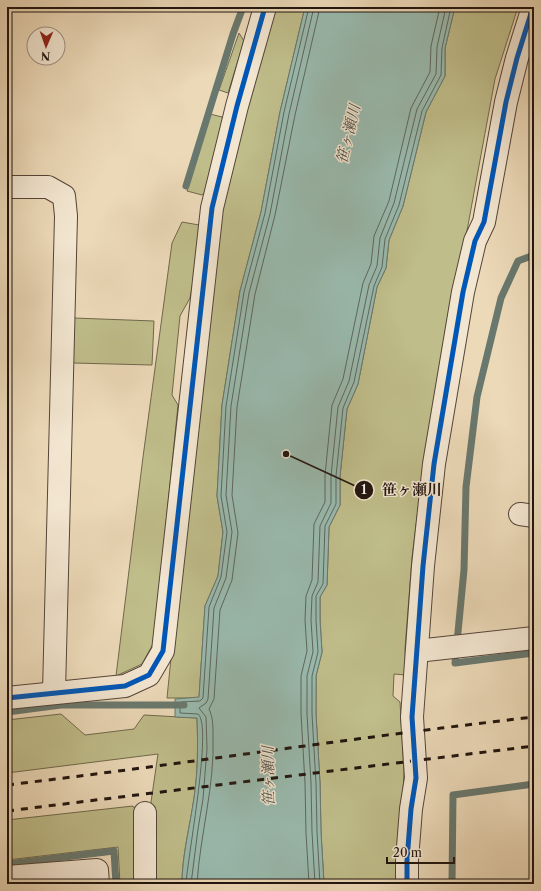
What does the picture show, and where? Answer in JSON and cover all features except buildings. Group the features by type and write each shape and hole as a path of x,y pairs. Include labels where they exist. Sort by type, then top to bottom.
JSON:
{"street":[{"path":"7,698 124,686 149,675 163,651 212,208 237,106 265,7"},
{"path":"407,884 407,860 411,809 416,778 412,717 423,566 434,464 463,292 475,241 484,222 506,102 517,58 533,7"},
{"path":"7,187 48,187 64,196 66,231 54,692"},
{"path":"417,651 534,638"},
{"path":"145,884 146,812"},
{"path":"7,877 97,870 98,884"}],"shaded area":[{"path":"276,7 305,7 280,112 261,212 240,291 222,405 217,496 223,532 218,576 205,606 199,698 167,698 199,379 219,210 246,109"},
{"path":"455,7 518,7 495,79 423,469 412,558 405,649 406,675 394,674 393,696 400,702 404,771 399,884 324,884 316,714 316,676 322,652 320,597 327,585 329,527 340,505 340,476 347,409 358,384 377,287 386,268 389,240 403,206 426,112 445,76 445,48"},
{"path":"239,33 244,41 228,93 219,90"},
{"path":"210,114 222,117 225,125 209,189 202,195 187,191"},
{"path":"182,222 199,225 202,235 190,298 180,316 172,395 178,405 154,642 142,664 116,676 143,457 172,243"},
{"path":"74,318 154,321 152,365 73,363"},
{"path":"61,714 85,735 134,729 144,715 197,718 198,748 196,778 182,873 182,884 151,884 151,802 158,754 7,773 7,720"},
{"path":"133,806 141,820 140,884 120,884 118,847 7,860 7,820"}],"water":[{"path":"305,7 455,7 445,48 445,76 426,112 403,206 389,240 386,268 377,287 358,384 347,409 340,476 340,505 329,527 327,585 320,597 322,652 316,676 316,714 324,884 182,884 182,873 196,778 198,748 197,718 175,717 175,699 199,697 205,606 218,576 223,532 217,496 222,405 240,291 261,212 280,112"}],"waterway":[{"path":"186,186 233,34 243,7"},
{"path":"534,255 518,261 501,298 477,397 466,487 464,570 455,663 534,653"},
{"path":"7,712 61,705 184,705"},
{"path":"452,884 453,795 534,784"},
{"path":"7,864 114,851 116,884"}],"railway":[{"path":"7,785 534,717"},
{"path":"7,811 534,746"}],"cycle path":[{"path":"7,698 125,686 149,675 163,651 212,208 237,106 265,7"},
{"path":"407,884 407,860 411,809 416,778 412,717 423,566 434,464 463,292 475,241 484,222 506,102 517,58 533,7"}],"place":[{"name":"笹ヶ瀬川","path":"286,454"}]}
